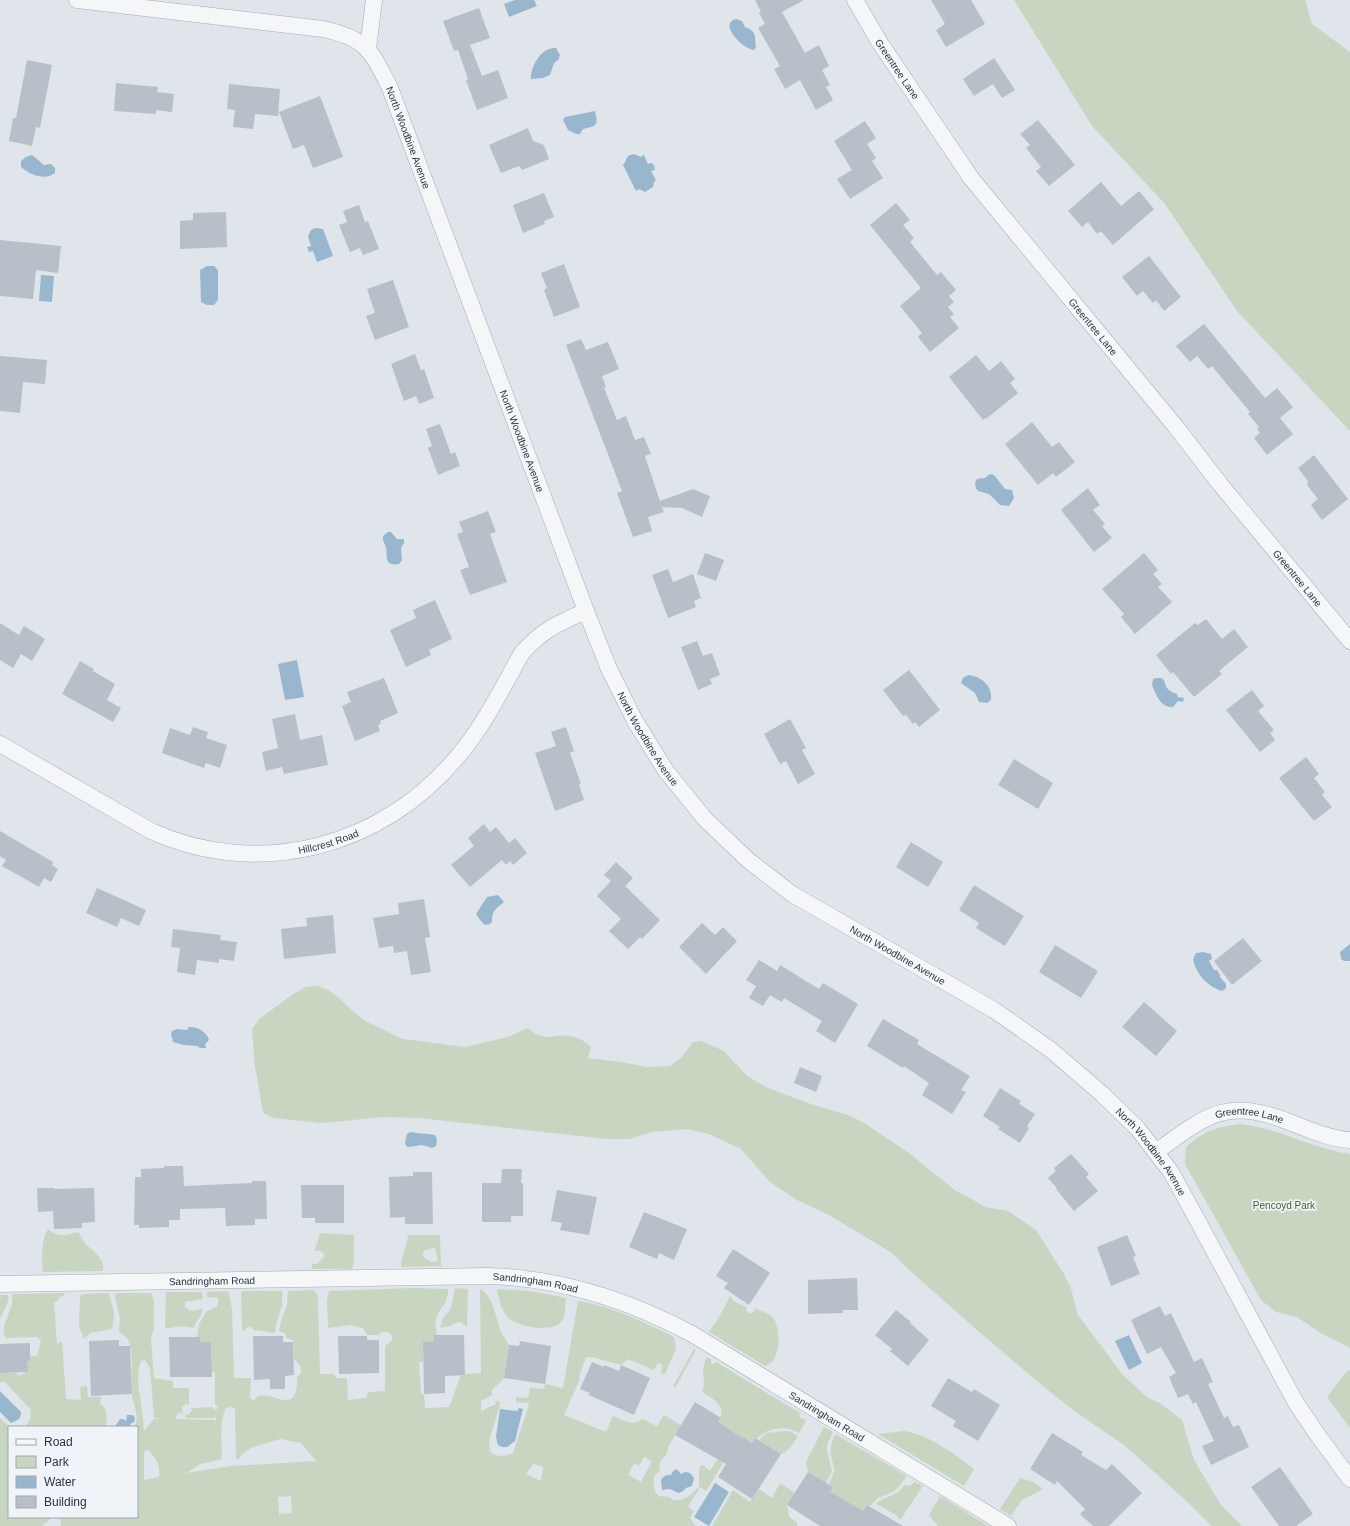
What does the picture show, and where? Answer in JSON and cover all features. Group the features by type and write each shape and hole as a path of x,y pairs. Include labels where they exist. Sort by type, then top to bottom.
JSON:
{"street":[{"name":"North Woodbine Avenue","path":"77,0 322,29 339,32 352,38 368,49 382,70 390,88 586,611 610,669 635,721 666,771 705,819 748,860 792,894 994,1010 1051,1050 1102,1094 1138,1129 1171,1172 1296,1403 1350,1479"},
{"path":"368,49 374,0"},
{"name":"Greentree Lane","path":"855,0 880,43 971,178 1350,641"},
{"name":"Hillcrest Road","path":"0,744 151,831 170,840 212,851 257,854 303,849 326,844 372,827 392,815 428,788 459,756 472,739 522,653 532,641 558,624 586,611"},
{"name":"Greentree Lane","path":"1156,1152 1192,1126 1208,1117 1224,1111 1240,1109 1275,1116 1330,1136 1350,1140"},
{"name":"Sandringham Road","path":"0,1284 489,1276 525,1280 576,1289 640,1309 668,1321 692,1334 1008,1526"}],"green space":[{"path":"1014,0 1305,0 1312,24 1350,52 1350,431 1237,311 1165,204 1092,126"},
{"path":"318,986 328,990 338,997 367,1022 403,1039 465,1047 508,1037 528,1028 540,1036 549,1037 564,1035 579,1039 591,1046 588,1058 647,1067 670,1066 682,1057 693,1042 701,1041 724,1051 747,1076 768,1088 808,1103 848,1115 864,1123 909,1153 956,1191 985,1207 1008,1211 1036,1230 1064,1274 1071,1289 1078,1315 1123,1375 1147,1397 1161,1404 1182,1420 1194,1460 1221,1505 1242,1526 1212,1526 1124,1445 1077,1413 1044,1387 977,1330 892,1253 829,1215 797,1200 770,1182 741,1149 709,1134 686,1129 651,1132 630,1139 606,1139 420,1118 384,1117 322,1123 273,1118 263,1113 255,1066 252,1029 259,1019 295,993 306,987"},
{"name":"Pencoyd Park","path":"1240,1124 1254,1126 1350,1154 1350,1348 1319,1332 1297,1317 1276,1312 1261,1300 1185,1164 1186,1147 1199,1137 1217,1128"},
{"path":"48,1229 59,1235 79,1232 84,1242 102,1262 103,1271 43,1272 42,1250"},
{"path":"320,1233 354,1235 354,1263 352,1269 312,1269 312,1264 317,1264 324,1257 323,1252 316,1250 313,1252"},
{"path":"408,1235 440,1235 441,1266 401,1267","holes":["434,1248 438,1260 436,1261 430,1261 422,1256 424,1251 428,1249"]},
{"path":"412,1288 448,1289 447,1298 437,1315 434,1341 423,1342 423,1362 419,1362 421,1394 424,1394 425,1408 449,1407 461,1375 481,1373 480,1289 484,1292 494,1309 502,1334 509,1345 504,1378 492,1390 492,1395 481,1401 481,1411 496,1404 495,1401 499,1401 500,1405 489,1441 490,1452 498,1456 513,1453 529,1405 528,1403 516,1402 516,1397 528,1398 530,1388 544,1389 545,1384 563,1388 578,1301 603,1307 639,1320 674,1337 676,1348 665,1374 661,1374 663,1368 661,1363 657,1364 654,1370 628,1359 621,1365 592,1357 586,1357 579,1377 580,1379 564,1415 606,1432 613,1416 632,1423 642,1419 657,1426 664,1415 681,1425 668,1447 667,1454 660,1461 660,1471 654,1476 654,1484 657,1495 674,1500 682,1500 689,1496 699,1486 700,1466 703,1465 710,1471 719,1457 718,1422 721,1417 720,1408 715,1401 702,1392 704,1383 703,1371 707,1357 711,1359 711,1364 716,1362 800,1413 799,1417 806,1420 799,1433 794,1430 777,1428 766,1432 757,1439 755,1438 752,1443 743,1437 726,1463 724,1462 706,1491 700,1487 688,1507 694,1511 690,1518 695,1525 698,1526 61,1526 60,1518 138,1518 138,1426 135,1426 137,1416 132,1396 131,1352 128,1339 119,1332 120,1318 115,1297 116,1293 151,1293 154,1301 154,1329 151,1337 154,1378 173,1381 173,1388 189,1388 189,1405 186,1404 182,1407 182,1413 187,1415 192,1411 191,1408 212,1407 216,1410 218,1407 215,1404 215,1372 212,1372 211,1342 200,1342 200,1337 197,1337 199,1324 207,1311 216,1307 218,1304 218,1298 207,1298 207,1292 228,1291 232,1310 234,1378 251,1378 250,1398 253,1400 258,1396 272,1396 283,1400 288,1400 294,1397 297,1386 297,1377 301,1373 301,1367 294,1359 293,1340 286,1338 286,1334 279,1331 287,1305 288,1291 314,1290 318,1296 320,1374 333,1374 336,1378 347,1378 348,1400 366,1398 368,1392 385,1391 385,1346 392,1340 392,1336 388,1332 382,1332 379,1335 367,1335 363,1328 351,1325 328,1328 327,1300 329,1291","holes":["145,1360 150,1368 154,1418 164,1419 154,1419 144,1431 138,1375 141,1361","232,1407 235,1409 236,1459 240,1458 242,1454 253,1447 280,1439 301,1443 316,1461 231,1466 186,1473 201,1464 222,1459 222,1420 226,1408","180,1413 185,1415 186,1418 215,1418 216,1414 216,1420 176,1419 177,1414","149,1450 154,1456 159,1469 159,1477 144,1480 144,1451","644,1457 652,1461 641,1482 628,1475 634,1463 639,1466","533,1464 543,1467 541,1481 526,1474","291,1496 292,1513 279,1514 278,1497"]},
{"path":"455,1288 468,1289 467,1326 461,1322 440,1328 443,1318 450,1310"},
{"path":"497,1289 530,1291 566,1298 563,1320 557,1325 543,1328 535,1328 513,1321 506,1315 502,1308"},
{"path":"243,1291 282,1291 282,1306 275,1333 254,1330 250,1326 244,1331 242,1328 241,1293"},
{"path":"166,1292 202,1292 203,1299 185,1302 185,1307 189,1310 203,1308 194,1328 165,1328"},
{"path":"64,1293 59,1300 54,1302 57,1344 62,1341 66,1399 81,1400 80,1387 87,1386 88,1397 101,1397 100,1403 107,1414 105,1426 26,1426 30,1419 31,1410 5,1382 0,1382 0,1373 17,1373 18,1376 27,1372 27,1361 30,1361 30,1356 37,1356 41,1341 37,1337 6,1338 4,1334 4,1326 12,1304 12,1294"},
{"path":"108,1293 114,1319 112,1329 90,1333 84,1339 79,1326 80,1296 85,1294"},
{"path":"0,1295 8,1295 9,1299 0,1319"},
{"path":"730,1296 735,1302 747,1307 746,1310 749,1313 753,1313 755,1308 773,1317 778,1331 778,1346 777,1353 770,1364 765,1366 709,1332 718,1319"},
{"path":"694,1349 696,1350 675,1388 673,1386"},
{"path":"1348,1370 1350,1371 1350,1428 1327,1397"},
{"path":"0,1418 8,1426 8,1518 51,1518 42,1526 0,1526"},
{"path":"824,1427 833,1432 827,1445 832,1471 826,1483 808,1472 806,1462"},
{"path":"789,1431 798,1436 789,1449 784,1453 781,1454 759,1440 766,1433"},
{"path":"904,1431 923,1436 950,1452 974,1469 964,1486 878,1434"},
{"path":"835,1434 907,1476 895,1491 878,1498 870,1506 867,1505 863,1511 822,1526 830,1493 833,1487 829,1484 835,1470 830,1452"},
{"path":"1020,1478 1034,1482 1043,1489 1022,1500 1011,1516 1000,1509"},
{"path":"915,1482 923,1486 900,1520 896,1515 876,1504 879,1501 897,1493 905,1485 909,1486"},
{"path":"780,1483 795,1493 787,1505 789,1517 797,1523 797,1526 712,1526 733,1490 750,1502 759,1489 772,1498"},
{"path":"940,1496 988,1526 938,1526 929,1515"}],"water":[{"path":"515,0 534,0 537,6 509,17 504,4"},
{"path":"736,19 742,21 745,27 754,33 756,47 754,50 749,49 734,36 730,25 731,21"},
{"path":"551,48 556,48 560,55 558,60 554,63 550,75 543,78 531,79 532,71 539,57 545,51"},
{"path":"595,111 597,120 594,126 583,129 580,134 576,134 568,130 563,120 565,117"},
{"path":"634,154 641,157 644,155 648,164 651,163 654,165 655,170 651,171 656,180 653,187 645,192 639,189 636,191 623,165 627,157"},
{"path":"32,155 44,165 51,164 55,168 55,173 42,177 33,175 21,167 21,161"},
{"path":"316,228 323,229 333,256 317,262 313,251 309,252 307,247 311,246 308,236 311,230"},
{"path":"207,266 214,266 218,270 218,300 214,305 207,305 201,302 200,270"},
{"path":"41,275 54,276 52,302 39,301"},
{"path":"990,474 994,475 1005,489 1012,490 1014,498 1009,506 1000,505 989,494 977,490 975,484 977,479 985,478"},
{"path":"388,532 391,532 397,539 404,539 404,543 401,548 402,560 399,564 390,564 388,562 383,536"},
{"path":"297,660 304,697 285,700 278,664"},
{"path":"968,675 977,677 988,686 991,700 987,703 979,702 975,693 961,683 963,678"},
{"path":"1161,678 1164,680 1171,692 1177,694 1178,697 1184,698 1183,702 1178,701 1173,707 1169,707 1162,703 1157,697 1152,685 1153,679"},
{"path":"498,895 504,902 492,915 492,922 485,925 476,914 487,897"},
{"path":"1350,944 1350,961 1344,961 1341,959 1340,952"},
{"path":"1203,952 1211,954 1212,959 1209,961 1214,970 1217,970 1220,977 1226,984 1226,988 1222,991 1207,983 1197,970 1193,959 1196,953"},
{"path":"189,1027 196,1028 206,1034 209,1040 205,1044 206,1048 173,1042 171,1034 172,1031 177,1029 187,1030"},
{"path":"411,1132 435,1135 437,1140 436,1146 432,1148 422,1145 406,1146 405,1142 407,1134"},
{"path":"1129,1335 1142,1363 1129,1370 1115,1341"},
{"path":"0,1391 21,1412 19,1418 11,1423 0,1412"},
{"path":"519,1408 523,1409 515,1441 507,1447 498,1445 496,1437 500,1409 517,1411"},
{"path":"127,1415 133,1415 135,1418 134,1422 130,1424 131,1426 116,1426 120,1419 126,1421"},
{"path":"677,1469 681,1474 685,1472 690,1473 694,1478 692,1486 678,1493 670,1489 662,1490 661,1480 667,1475 671,1475 673,1471"},
{"path":"715,1483 729,1492 709,1526 694,1517"}],"building":[{"path":"755,0 804,0 782,12 805,53 819,45 829,66 822,70 830,85 826,87 833,100 816,110 800,80 785,89 774,69 780,66 758,28 765,24 759,13 761,12"},
{"path":"931,0 971,0 985,24 946,47 936,30 945,24"},
{"path":"479,8 490,38 470,45 482,76 498,70 508,98 477,110 466,80 468,79 458,50 454,51 443,21"},
{"path":"994,58 1015,90 1002,98 993,84 974,96 963,79"},
{"path":"27,60 52,65 40,128 36,127 32,146 9,141 13,118 16,118"},
{"path":"116,83 158,87 157,92 174,94 172,112 156,110 156,114 114,111"},
{"path":"229,84 280,89 278,116 255,114 253,129 233,127 235,110 227,109"},
{"path":"320,96 343,157 313,168 304,145 293,149 279,112"},
{"path":"1038,120 1075,165 1049,186 1036,171 1041,167 1026,148 1030,145 1020,134"},
{"path":"865,121 876,138 867,144 876,158 872,161 883,178 850,199 837,179 852,170 834,141"},
{"path":"528,128 533,141 544,145 549,159 522,170 519,166 501,173 489,145"},
{"path":"1101,182 1121,206 1139,191 1154,209 1113,245 1101,231 1097,234 1088,222 1082,227 1068,211"},
{"path":"544,193 554,217 544,221 545,224 523,233 513,205"},
{"path":"896,203 910,220 903,225 914,238 910,242 937,275 941,272 956,290 949,296 954,302 948,307 954,314 950,317 959,328 930,352 918,337 922,333 900,306 921,288 870,225"},
{"path":"359,205 365,222 368,221 379,249 363,255 360,248 350,252 339,225 347,222 343,211"},
{"path":"226,212 227,247 180,249 180,221 193,220 193,213"},
{"path":"0,240 61,246 58,273 36,270 33,299 0,296"},
{"path":"1149,256 1181,297 1164,311 1156,300 1153,303 1143,291 1137,296 1122,277"},
{"path":"564,264 580,307 554,317 544,290 547,288 541,273"},
{"path":"393,280 409,327 375,340 366,316 375,313 367,289"},
{"path":"1204,324 1265,398 1277,388 1293,407 1280,418 1293,434 1267,455 1254,438 1260,433 1257,429 1259,427 1248,414 1250,412 1212,366 1208,369 1197,356 1190,362 1176,346"},
{"path":"581,339 586,350 608,342 619,369 602,376 606,387 604,388 617,420 626,416 635,440 644,437 651,454 645,456 660,501 693,489 710,496 702,517 682,508 662,507 664,512 648,517 652,531 633,537 617,493 622,491 566,345"},
{"path":"415,354 421,370 424,369 434,398 419,404 416,396 404,401 391,364"},
{"path":"976,355 989,371 1001,361 1015,379 1010,383 1018,393 983,420 949,377"},
{"path":"0,356 47,360 45,384 23,382 20,413 0,411"},
{"path":"1032,422 1052,447 1059,442 1075,462 1056,477 1053,473 1038,485 1005,444"},
{"path":"440,424 451,454 455,452 460,466 438,475 428,448 432,446 426,429"},
{"path":"1314,455 1348,499 1322,520 1311,505 1318,499 1307,485 1308,481 1298,468"},
{"path":"1088,488 1100,505 1093,510 1105,524 1102,526 1112,538 1094,552 1061,510"},
{"path":"488,511 496,532 490,534 507,582 470,595 460,570 469,567 457,534 463,532 459,522"},
{"path":"705,553 724,560 716,581 697,574"},
{"path":"1144,553 1158,570 1153,574 1162,584 1158,587 1172,602 1135,634 1121,617 1124,614 1102,589"},
{"path":"668,569 673,582 693,574 701,598 694,601 696,607 668,618 652,575"},
{"path":"435,600 452,639 429,650 431,655 406,667 390,630 416,618 413,610"},
{"path":"1206,619 1222,639 1234,629 1248,647 1219,671 1222,674 1194,697 1173,672 1171,674 1156,655 1195,623 1198,625"},
{"path":"0,623 19,635 24,626 45,639 32,661 21,654 13,668 0,660"},
{"path":"697,641 703,656 712,653 720,675 710,679 712,684 698,690 681,647"},
{"path":"80,661 94,669 93,671 115,684 107,700 121,708 113,722 62,694"},
{"path":"909,670 940,710 919,727 915,722 913,724 906,715 903,716 883,690"},
{"path":"384,678 398,713 380,721 381,724 378,725 380,731 355,741 342,706 351,702 347,692"},
{"path":"1252,690 1264,706 1258,711 1274,730 1270,733 1275,740 1260,752 1226,710"},
{"path":"295,714 300,740 322,735 328,765 284,774 282,767 266,771 262,752 278,748 272,719"},
{"path":"790,719 806,748 802,750 815,774 798,784 786,761 780,764 764,734"},
{"path":"193,727 208,732 206,738 227,745 220,768 206,763 204,768 162,753 170,728 190,735"},
{"path":"566,727 574,751 570,753 581,784 579,785 584,800 555,811 535,753 556,746 551,732"},
{"path":"1306,757 1319,774 1314,778 1325,792 1322,795 1332,807 1314,821 1279,778"},
{"path":"1014,759 1053,783 1038,809 998,785"},
{"path":"484,824 490,832 496,827 509,843 515,838 527,853 513,865 510,861 506,865 502,860 470,887 451,865 474,846 468,838"},
{"path":"0,831 53,862 52,865 58,869 51,882 44,878 39,887 2,866 6,860 0,856"},
{"path":"911,842 943,862 928,887 896,867"},
{"path":"616,862 633,878 625,886 660,920 642,939 640,937 628,949 609,931 621,919 597,896 611,881 604,875"},
{"path":"974,885 1024,916 1005,946 976,928 979,923 959,910"},
{"path":"97,888 146,910 139,926 121,918 117,927 86,913"},
{"path":"424,899 430,937 425,938 431,972 411,975 407,951 394,953 393,946 379,948 373,918 399,914 398,903"},
{"path":"333,915 336,953 284,959 281,929 307,926 306,918"},
{"path":"702,923 715,935 723,927 737,941 706,974 679,947"},
{"path":"173,929 221,935 220,940 237,942 234,961 219,959 219,963 197,960 195,975 177,972 180,948 171,947"},
{"path":"1243,938 1262,961 1232,985 1214,961"},
{"path":"1055,945 1098,971 1081,998 1039,972"},
{"path":"759,960 777,971 780,965 819,989 823,983 858,1004 835,1043 816,1031 822,1021 784,998 782,1002 770,995 763,1006 749,998 756,986 746,980"},
{"path":"1144,1002 1177,1031 1156,1056 1122,1027"},
{"path":"883,1019 919,1040 917,1044 970,1076 961,1090 966,1092 952,1114 922,1095 929,1083 904,1066 903,1068 867,1046"},
{"path":"800,1067 822,1076 816,1092 794,1083"},
{"path":"1000,1088 1021,1101 1019,1104 1035,1114 1027,1126 1029,1128 1020,1143 998,1129 1000,1127 983,1116"},
{"path":"1071,1154 1089,1174 1086,1177 1098,1191 1074,1211 1048,1178 1056,1171 1054,1168"},
{"path":"164,1166 183,1166 184,1186 266,1181 267,1219 255,1219 255,1225 226,1226 225,1208 180,1209 180,1220 169,1220 169,1227 139,1228 139,1225 134,1225 135,1177 141,1177 141,1169 164,1168"},
{"path":"502,1169 522,1169 521,1183 523,1183 523,1216 511,1216 511,1222 482,1222 482,1183 501,1183"},
{"path":"413,1172 432,1172 433,1224 405,1224 405,1217 390,1218 389,1177 413,1176"},
{"path":"301,1185 344,1185 344,1223 315,1223 315,1218 302,1218"},
{"path":"37,1188 94,1188 95,1222 82,1223 82,1228 54,1229 53,1211 38,1212"},
{"path":"557,1190 597,1197 589,1235 560,1230 562,1223 551,1221"},
{"path":"644,1212 687,1229 674,1260 659,1253 657,1259 629,1247"},
{"path":"1127,1235 1136,1256 1133,1257 1140,1274 1111,1286 1097,1247"},
{"path":"733,1249 770,1273 749,1305 724,1288 728,1283 716,1276"},
{"path":"857,1278 858,1310 843,1310 843,1313 808,1314 808,1280"},
{"path":"1160,1306 1165,1316 1171,1313 1194,1362 1202,1358 1213,1382 1208,1384 1224,1418 1228,1416 1233,1427 1239,1425 1249,1447 1211,1465 1202,1446 1214,1441 1196,1402 1193,1404 1188,1394 1178,1398 1169,1377 1176,1373 1161,1347 1147,1354 1131,1320"},
{"path":"896,1310 911,1322 910,1323 929,1340 908,1366 890,1351 892,1349 875,1335"},
{"path":"434,1335 464,1335 465,1375 445,1376 445,1393 424,1394 423,1342 434,1341"},
{"path":"253,1336 283,1336 283,1342 293,1342 294,1375 285,1376 285,1389 270,1389 270,1379 254,1380"},
{"path":"338,1336 367,1336 367,1340 379,1340 379,1373 339,1374"},
{"path":"169,1337 200,1337 200,1342 211,1342 212,1377 170,1377"},
{"path":"119,1340 119,1346 130,1346 132,1394 91,1396 89,1341"},
{"path":"520,1341 551,1346 545,1384 504,1378 509,1345 519,1346"},
{"path":"30,1343 30,1361 27,1361 28,1372 0,1373 0,1344"},
{"path":"592,1362 619,1371 621,1365 650,1378 634,1415 589,1395 590,1393 580,1389"},
{"path":"948,1378 972,1392 974,1389 1000,1405 978,1441 953,1426 956,1421 931,1406"},
{"path":"695,1402 721,1418 718,1422 742,1438 743,1437 752,1443 755,1438 781,1454 752,1499 718,1477 726,1464 675,1435"},
{"path":"1052,1433 1083,1452 1081,1455 1106,1470 1112,1464 1142,1493 1109,1526 1093,1526 1080,1514 1085,1509 1057,1481 1055,1485 1030,1469"},
{"path":"1280,1467 1313,1514 1296,1526 1279,1526 1251,1487"},
{"path":"808,1472 833,1487 830,1492 863,1511 867,1505 903,1526 820,1526 787,1505"}]}
